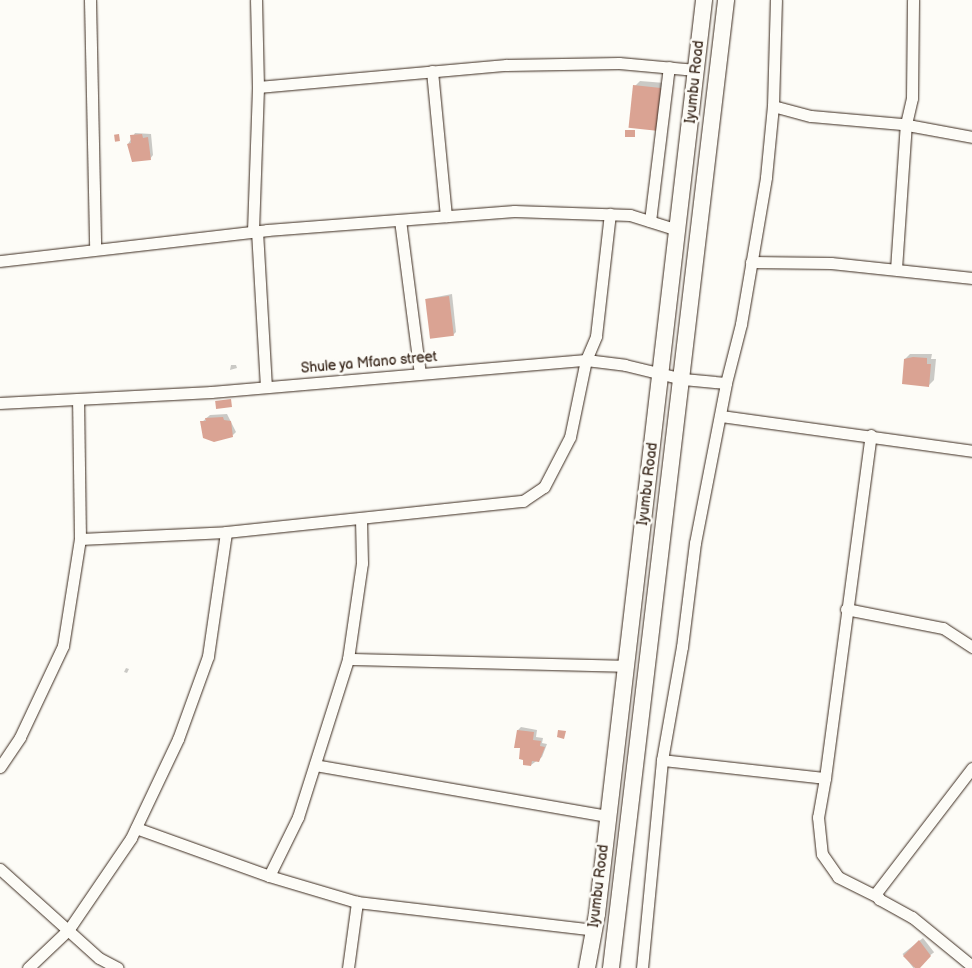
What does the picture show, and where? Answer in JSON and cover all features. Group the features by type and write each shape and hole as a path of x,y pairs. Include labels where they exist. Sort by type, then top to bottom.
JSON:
{"main road":[{"name":"Iyumbu Road","path":"587,968 594,930 608,816 704,0"},
{"name":"Iyumbu Road","path":"611,968 683,379 700,201 720,68 726,0"}],"street":[{"path":"90,0 95,249"},
{"path":"256,0 258,87 255,231 266,387"},
{"path":"642,968 662,760 682,646 695,543 726,383 741,324 766,177 773,106 776,0"},
{"path":"896,269 906,124 912,98 913,0"},
{"path":"258,87 515,65 619,63 696,70"},
{"path":"650,221 668,67"},
{"path":"432,71 446,216"},
{"path":"773,106 811,116 906,124 972,137"},
{"path":"0,261 255,231 514,211 630,215 678,230"},
{"path":"80,539 226,532 523,501 544,487 570,437 586,360 596,336 610,214"},
{"path":"400,220 420,373"},
{"path":"751,262 831,262 972,278"},
{"name":"Shule ya Mfano street","path":"0,403 78,401 586,360 625,365 661,376 726,383"},
{"path":"0,766 20,737 63,646 80,539 78,401"},
{"path":"721,416 871,435 972,451"},
{"path":"871,435 818,818 825,860 848,884 878,897 912,917 972,966"},
{"path":"269,876 298,817 348,659 362,563 361,518"},
{"path":"28,968 69,929 136,828 178,739 208,656 226,532"},
{"path":"846,609 942,628 972,647"},
{"path":"348,659 626,666"},
{"path":"662,760 825,778"},
{"path":"315,765 608,816"},
{"path":"878,897 877,891 972,768"},
{"path":"136,828 269,876 358,902 594,930"},
{"path":"0,869 69,929 99,958 118,968"},
{"path":"348,968 358,902"}],"building":[{"path":"633,85 661,88 656,131 629,128"},
{"path":"625,130 635,130 635,137 625,137"},
{"path":"119,134 120,141 115,142 114,135"},
{"path":"142,134 143,138 148,137 151,160 132,162 127,144 131,143 130,135"},
{"path":"449,296 454,336 430,339 425,299"},
{"path":"913,357 927,358 927,364 931,364 929,387 902,384 904,359"},
{"path":"231,399 232,407 216,409 215,401"},
{"path":"223,417 224,420 231,421 233,437 214,442 203,438 200,421 206,421 205,418"},
{"path":"517,730 534,732 533,740 541,741 540,746 545,747 539,762 532,761 531,766 523,765 523,760 519,759 520,748 514,748"},
{"path":"558,730 566,731 564,739 557,737"},
{"path":"919,940 931,956 920,968 915,968 903,956"}]}
